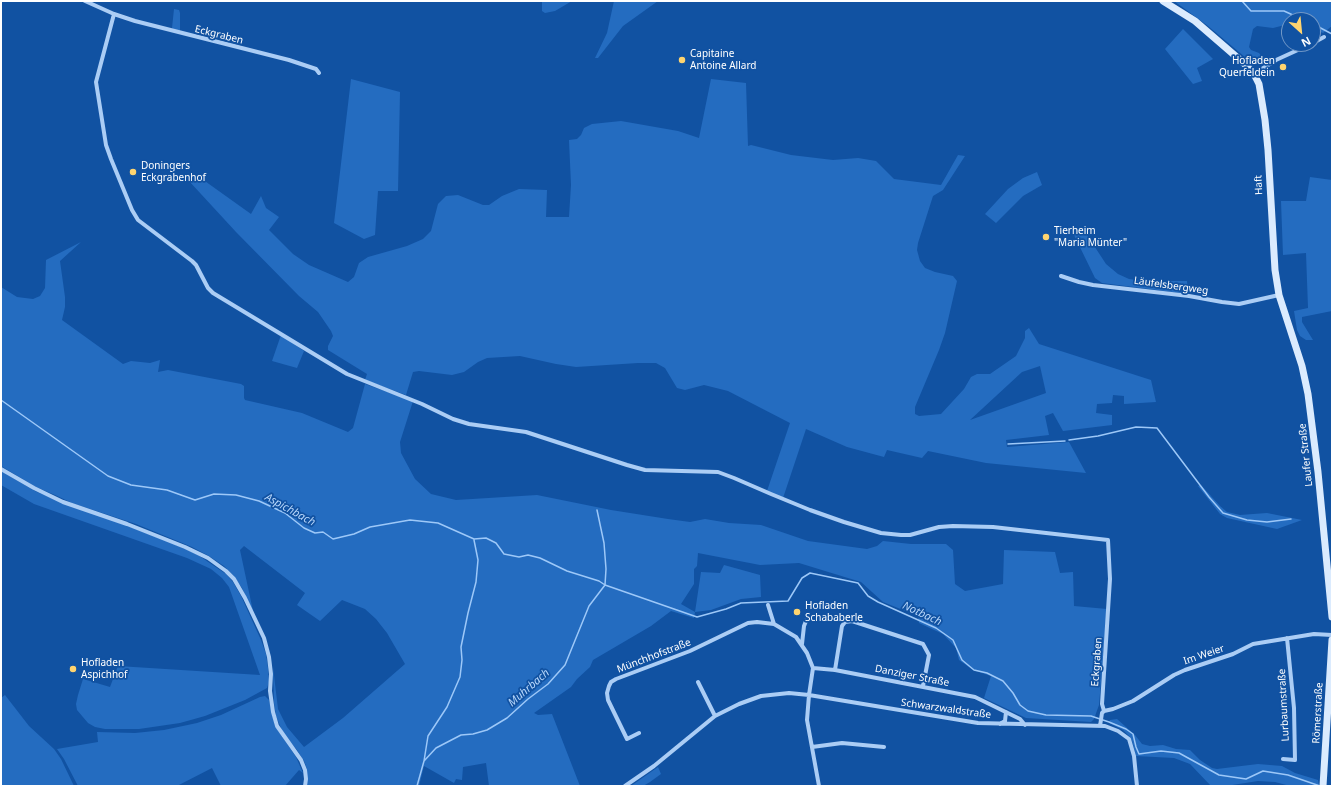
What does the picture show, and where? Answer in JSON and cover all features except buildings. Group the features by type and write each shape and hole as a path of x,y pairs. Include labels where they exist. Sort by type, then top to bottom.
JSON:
{"main road":[{"name":"Haft","path":"1163,1 1195,21 1247,66 1254,74 1259,84 1268,150 1272,244 1279,295"},
{"name":"Laufer Straße","path":"1279,295 1302,366 1308,394 1318,472 1332,617"},
{"name":"Römerstraße","path":"1323,785 1332,640"}],"street":[{"name":"Eckgraben","path":"85,1 114,14 166,30 290,60 316,69 319,73"},
{"name":"Eckgraben","path":"114,14 96,82 106,145 132,210 142,224 196,265 208,288 213,293 347,374 422,404 453,419 469,424 526,432 645,470 718,472 810,510 844,522 881,532 910,535 939,527 993,527 1108,540 1110,579 1102,704 1103,712"},
{"path":"1254,74 1276,60 1294,52"},
{"name":"Läufelsbergweg","path":"1061,276 1093,285 1189,296 1239,304 1279,295"},
{"path":"1,468 34,488 63,502 127,524 185,547 208,558 226,571 234,580 245,598 264,638 269,657 271,674 270,691 273,712 277,726 301,760 305,770 305,786"},
{"path":"768,605 774,624"},
{"path":"802,644 808,616"},
{"path":"835,670 842,626 845,622 852,621 923,644 929,655 924,686"},
{"name":"Münchhofstraße","path":"639,733 627,739 608,700 607,693 612,682 616,679 690,651 748,623 757,622 774,624 796,637 802,644 813,668"},
{"name":"Im Weier","path":"1103,712 1133,701 1174,675 1185,670 1233,654 1253,644 1314,634 1332,635"},
{"name":"Lurbaumstraße","path":"1283,759 1295,760 1294,708 1287,638"},
{"path":"813,668 807,720 819,786"},
{"name":"Danziger Straße","path":"813,668 835,670 975,697 1020,719 1025,725"},
{"path":"698,682 715,716"},
{"name":"Schwarzwaldstraße","path":"625,786 654,766 715,716 740,704 762,696 788,693 809,695 978,723 1025,725 1100,724 1118,730 1129,739 1134,756 1136,786"},
{"path":"1000,724 1005,721 1006,712"},
{"path":"1100,724 1103,712"},
{"path":"812,747 842,743 884,747"}],"shaded area":[{"path":"542,1 572,1 555,11 545,13 542,11"},
{"path":"614,1 658,1 623,26 598,58 595,58 607,33"},
{"path":"1174,1 1332,1 1332,26 1323,33 1321,32 1321,12 1281,12 1281,26 1273,28 1257,26 1253,29 1249,47 1251,50 1259,53 1265,60 1264,62 1258,64 1252,63 1208,26"},
{"path":"174,9 179,10 180,13 180,32 174,31 172,28"},
{"path":"1183,29 1213,59 1197,68 1202,81 1193,84 1165,49"},
{"path":"351,79 400,92 398,191 378,191 375,235 364,239 334,223"},
{"path":"711,79 746,83 748,146 751,145 791,155 833,160 858,158 876,161 894,179 941,185 958,155 965,156 943,190 933,196 918,243 917,250 920,261 925,268 953,276 957,281 945,333 915,407 915,414 919,416 941,414 964,389 971,377 977,374 990,374 1016,356 1025,338 1025,331 1029,328 1039,344 1151,380 1156,402 1124,404 1124,396 1113,395 1112,403 1097,404 1096,413 1112,415 1112,425 1063,431 1053,413 1045,416 1049,435 1006,440 1007,447 1069,442 1086,473 986,463 928,451 922,458 887,450 884,457 847,447 806,429 783,498 767,491 790,423 728,391 704,385 685,390 677,388 665,368 656,363 576,367 520,356 487,358 478,362 464,372 452,375 419,371 413,372 406,395 365,380 367,374 328,350 328,346 333,336 318,312 299,296 236,232 189,181 195,174 251,214 261,196 266,208 279,217 269,230 293,254 309,265 348,282 354,277 359,263 368,257 407,246 423,239 431,231 438,204 446,196 458,195 483,205 489,205 502,196 519,189 547,190 546,217 569,217 571,185 569,140 577,139 581,135 584,128 592,124 621,121 678,131 699,138","holes":["1040,366 1046,393 970,420 1022,372"]},
{"path":"1037,172 1042,185 1023,196 996,223 985,214 1008,189 1023,178"},
{"path":"1310,177 1332,180 1332,311 1302,317 1302,322 1313,340 1306,340 1300,336 1297,330 1294,311 1308,308 1306,253 1283,255 1281,201 1306,201"},
{"path":"1079,229 1087,235 1106,264 1118,274 1129,279 1144,281 1187,281 1188,294 1102,283 1095,278 1074,235"},
{"path":"81,242 60,261 65,297 65,307 62,320 123,364 131,361 150,363 160,360 158,372 168,370 241,384 244,386 245,400 302,413 348,432 353,428 365,384 413,401 400,442 401,453 415,479 431,494 456,500 537,495 611,510 690,522 705,519 729,523 761,525 808,541 867,549 877,546 883,541 911,544 946,544 953,550 955,584 965,591 1003,584 1004,550 1055,552 1060,573 1073,572 1074,606 1107,609 1099,705 1094,719 1091,722 1026,718 984,698 991,676 973,670 959,660 956,648 943,634 919,623 918,616 883,602 861,582 799,563 760,565 698,553 697,566 694,569 694,584 681,604 695,612 694,618 671,611 651,626 593,660 590,667 571,687 534,713 538,715 552,714 580,786 489,786 486,763 463,767 462,780 456,779 454,783 424,766 419,786 307,786 307,769 304,761 283,733 276,716 274,703 273,667 278,709 287,727 304,747 343,718 405,664 387,633 376,619 365,609 342,600 320,621 297,605 305,593 244,546 240,550 253,611 242,588 233,575 224,566 209,556 192,547 136,524 72,503 36,487 1,466 1,287 17,297 33,299 40,296 45,288 46,260"},
{"path":"281,335 304,351 297,368 272,361"},
{"path":"1,471 35,491 58,501 179,546 198,555 226,574 233,582 241,596 261,640 266,654 268,668 269,682 267,688 245,700 205,716 180,723 139,729 105,729 95,727 88,723 77,710 76,704 83,679 110,687 118,666 260,675 229,587 222,578 211,569 187,558 34,504 1,485"},
{"path":"1201,485 1227,512 1240,515 1267,513 1302,520 1277,529 1227,518 1220,514 1198,486"},
{"path":"724,565 760,575 761,597 741,599 711,610 695,612 701,572 720,573"},
{"path":"5,695 29,726 54,749 61,759 74,786 1,786 1,698"},
{"path":"265,696 269,700 275,726 296,757 303,773 299,770 285,786 221,786 212,768 177,786 78,786 57,749 98,742 97,732 135,733 164,730 197,723 221,715"},
{"path":"1117,719 1135,735 1142,744 1150,746 1163,745 1176,749 1190,750 1200,760 1212,768 1217,769 1258,764 1282,766 1295,773 1318,780 1319,786 1290,786 1275,782 1258,781 1226,786 1211,786 1190,764 1174,758 1136,756 1130,737 1123,730 1109,723 1110,720"},
{"path":"658,767 661,774 650,782 643,786 631,786"}],"waterway":[{"path":"1242,1 1251,11 1286,12"},
{"path":"1321,28 1332,34"},
{"name":"Notbach","path":"1,400 108,476 131,485 167,490 195,500 214,494 236,495 259,501 285,513 304,528 315,533 323,532 333,539 354,534 370,527 410,520 438,523 474,539 486,538 496,543 504,554 519,557 528,555 540,558 567,571 599,581 605,585 697,617 741,603 788,601 802,578 810,573 858,583 868,596 936,628 953,640 962,660 974,670 987,673 1003,681 1013,693 1020,705 1028,711 1046,715 1091,716 1109,722 1126,729 1133,734 1139,754 1161,751 1179,753 1219,775 1246,779 1263,771 1288,775 1320,786"},
{"path":"1069,440 1098,436 1136,427 1157,428 1209,497 1223,513 1247,520 1267,522 1291,519"},
{"path":"1008,444 1065,441"},
{"path":"597,510 604,543 606,569 605,585"},
{"name":"Muhrbach","path":"424,761 428,736 447,707 460,677 462,660 461,647 476,582 478,560 474,540"},
{"name":"Muhrbach","path":"417,786 424,761 436,748 461,735 473,734 487,730 507,718 528,699 548,684 565,665 589,606 605,585"}],"place":[{"name":"Capitaine Antoine Allard","path":"682,60"},
{"name":"Hofladen Querfeldein","path":"1283,67"},
{"name":"Doningers Eckgrabenhof","path":"133,172"},
{"name":"Tierheim \"Maria Münter\"","path":"1046,237"},
{"name":"Hofladen Schababerle","path":"797,612"},
{"name":"Hofladen Aspichhof","path":"73,669"}],"water label":[{"name":"Aspichbach","path":"290,510"}]}
